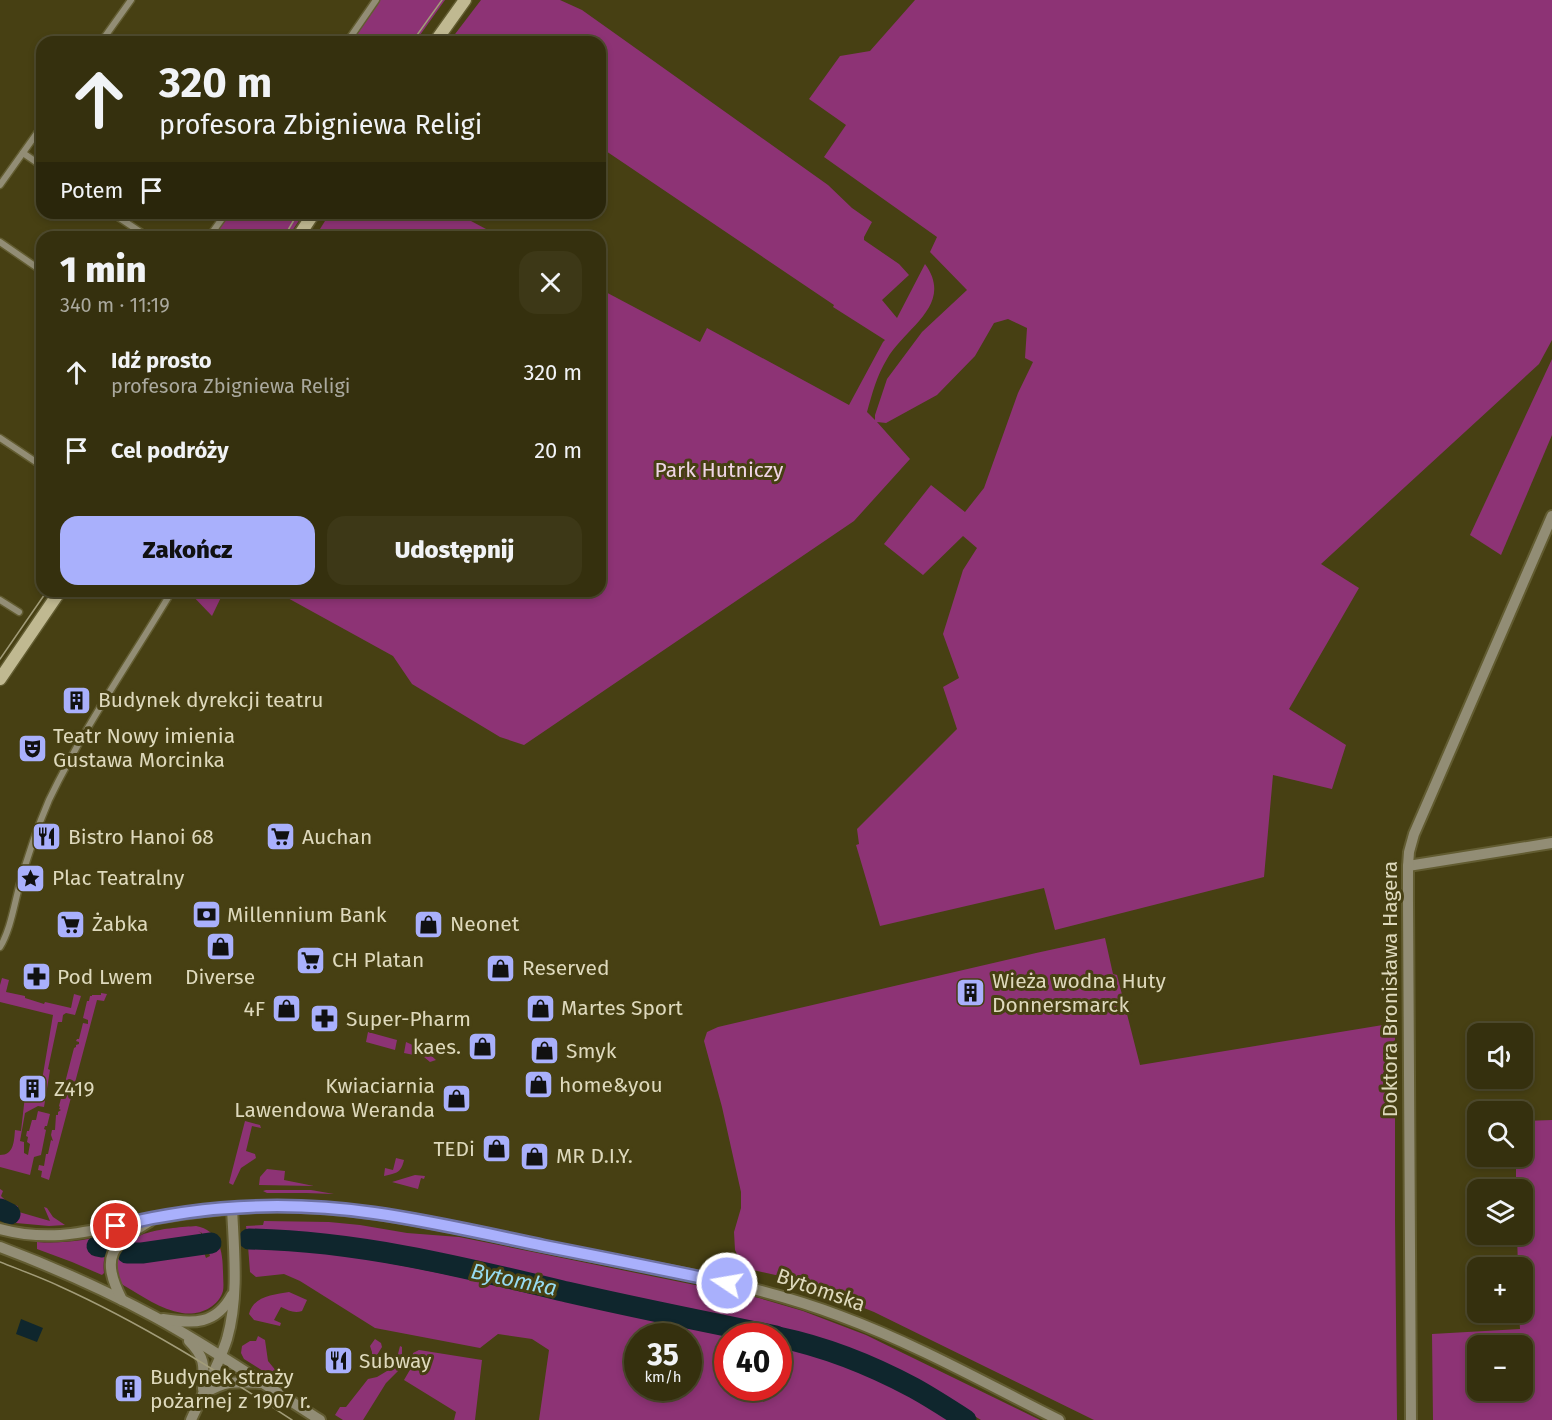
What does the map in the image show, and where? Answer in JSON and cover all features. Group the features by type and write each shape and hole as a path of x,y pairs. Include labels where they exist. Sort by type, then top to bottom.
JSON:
{"main road":[{"path":"439,36 465,0"},
{"path":"0,679 56,597"}],"street":[{"path":"351,36 376,0"},
{"path":"105,36 129,1"},
{"path":"0,185 36,135"},
{"path":"23,153 36,162"},
{"path":"121,219 139,231"},
{"path":"0,242 36,267"},
{"path":"0,438 36,462"},
{"name":"Doktora Bronisława Hagera","path":"1411,1420 1408,866 1414,834 1552,516"},
{"path":"0,947 25,864 49,801 112,688 168,597"},
{"path":"0,600 19,612"},
{"path":"1408,866 1552,843"},
{"path":"191,1420 220,1356 231,1323 234,1292 232,1208"},
{"name":"Bytomska","path":"122,1300 111,1275 111,1257 125,1237 156,1218 232,1208 340,1209 405,1218 688,1275 811,1305 869,1327 1059,1420"},
{"path":"0,1229 28,1235 61,1236 156,1218"},
{"path":"0,1247 48,1265 157,1318 320,1420"},
{"path":"157,1318 184,1322 206,1319 226,1306 234,1292"},
{"path":"157,1318 189,1341 200,1353 204,1370 202,1395"},
{"path":"202,1395 225,1383 240,1381 263,1383"}],"green space":[{"path":"377,0 445,0 419,36 351,36"},
{"name":"Park Hutniczy","path":"481,0 560,0 582,10 828,185 852,208 872,222 864,240 899,264 909,275 882,300 897,318 925,264 933,279 934,292 931,304 895,348 880,372 867,412 875,420 887,379 922,332 967,290 930,252 937,237 824,157 846,125 809,99 840,56 870,51 915,0 1552,0 1552,340 1539,364 1321,564 1359,588 1289,709 1346,745 1332,789 1273,775 1264,877 1055,930 1044,888 880,926 856,845 859,844 857,829 957,729 943,687 959,678 943,634 963,570 977,548 963,536 923,575 884,544 931,485 965,512 984,488 1018,393 1033,362 1025,358 1027,328 1008,319 994,323 975,356 937,395 886,423 877,422 910,459 854,521 524,745 500,737 412,684 393,656 286,597 606,597 606,292 700,342 707,328 849,405 885,340 833,307 834,305 606,151 606,36 454,36"},
{"path":"222,219 300,219 292,231 213,231"},
{"path":"326,219 467,219 490,231 319,231"},
{"path":"1552,359 1552,435 1501,555 1470,535"},
{"path":"194,597 221,597 212,616"},
{"path":"1105,938 1113,974 1117,975 1140,1065 1395,1023 1397,1420 1094,1420 874,1312 789,1278 753,1270 741,1262 735,1250 734,1232 741,1208 741,1192 704,1041 707,1032 718,1027"},
{"path":"2,978 9,980 6,992 25,996 25,998 44,1004 45,1002 71,1008 74,994 81,996 75,1015 66,1013 63,1015 62,1022 58,1022 48,1069 50,1070 44,1107 38,1106 25,1113 20,1141 24,1142 24,1153 28,1155 30,1144 26,1136 32,1120 36,1120 38,1111 50,1114 44,1129 46,1130 41,1155 34,1157 30,1175 0,1167 0,1155 11,1150 15,1130 21,1131 25,1096 39,1098 53,1015 0,1002"},
{"path":"101,993 107,994 104,1001 97,1000 49,1180 41,1177 42,1171 38,1170 39,1165 44,1166 51,1140 53,1141 51,1135 52,1130 55,1130 56,1115 61,1110 59,1106 74,1048 79,1044 76,1041 79,1039 83,1023 88,1024 88,1020 83,1018 87,1001 90,996 101,995"},
{"path":"368,1032 397,1040 395,1050 366,1042"},
{"path":"406,1042 426,1051 436,1060 430,1062 424,1057 404,1053"},
{"path":"1552,1120 1552,1420 1433,1420 1432,1334 1520,1329 1520,1323 1533,1323 1533,1257 1518,1257 1517,1245 1533,1245 1533,1179 1516,1179 1516,1167 1533,1167 1533,1121"},
{"path":"245,1121 260,1125 261,1128 252,1126 246,1151 255,1154 256,1158 241,1168 233,1185 229,1183"},
{"path":"396,1158 404,1160 400,1170 384,1176 385,1168 393,1170"},
{"path":"267,1169 285,1171 284,1180 314,1186 259,1185 260,1177"},
{"path":"415,1175 425,1176 424,1179 421,1178 418,1189 392,1182"},
{"path":"0,1189 3,1191 1,1196 5,1203 18,1206 11,1223 0,1219 0,1214 7,1218 10,1210 0,1205"},
{"path":"311,1190 334,1194 267,1193 263,1191"},
{"path":"44,1207 65,1225 16,1223 19,1212 50,1221"},
{"path":"264,1221 329,1222 407,1233 459,1237 759,1298 803,1311 866,1335 1040,1420 981,1420 877,1361 792,1335 792,1323 733,1323 391,1249 349,1242 247,1233 246,1226 263,1225"},
{"path":"196,1226 210,1232 221,1249 223,1291 217,1302 201,1312 188,1314 166,1309 123,1285 118,1278 116,1263 119,1252 126,1244 147,1233","holes":["198,1231 202,1233 202,1236 211,1236 212,1249 208,1250 210,1256 206,1258 203,1250 140,1258 127,1257 128,1248 143,1248 201,1237"]},
{"path":"114,1233 117,1235 106,1253 102,1275 37,1249 37,1242 76,1241"},
{"path":"248,1246 331,1253 386,1262 682,1323 624,1323 624,1401 702,1401 702,1328 714,1330 714,1401 792,1401 792,1349 837,1359 904,1390 954,1420 539,1420 549,1350 532,1339 498,1334 480,1348 375,1328 300,1281 284,1274 256,1277 250,1272"},
{"path":"289,1292 307,1300 302,1311 299,1312 281,1307 274,1320 281,1323 280,1326 254,1320 249,1314 260,1299"},
{"path":"258,1336 265,1340 268,1361 290,1388 244,1359 241,1353 242,1346 250,1341 256,1341"},
{"path":"375,1339 381,1343 382,1347 372,1363 370,1346"},
{"path":"400,1346 402,1355 399,1370 386,1383 363,1420 343,1420 335,1415 340,1407 346,1407 368,1379 377,1377 392,1368"},
{"path":"419,1350 482,1360 475,1420 454,1420 456,1412 404,1380 411,1368 413,1353"}],"water":[{"path":"21,1319 43,1328 37,1342 16,1334"}],"waterway":[{"name":"Bytomka","path":"0,1209 10,1214"},
{"name":"Bytomka","path":"249,1239 330,1245 410,1257 714,1323"},
{"name":"Bytomka","path":"127,1253 211,1243"},
{"name":"Bytomka","path":"97,1246 102,1247"},
{"name":"Bytomka","path":"792,1340 831,1351 881,1372 921,1392 966,1420"}],"tram line":[{"path":"416,36 442,0"},
{"path":"288,231 294,219"},
{"path":"0,659 43,597"},
{"path":"0,1262 89,1300 149,1332 292,1420"}],"place":[{"name":"Budynek dyrekcji teatru","path":"77,700"},
{"name":"Teatr Nowy imienia Gustawa Morcinka","path":"32,748"},
{"name":"Bistro Hanoi 68","path":"47,837"},
{"name":"Auchan","path":"281,837"},
{"name":"Plac Teatralny","path":"31,878"},
{"name":"Millennium Bank","path":"206,915"},
{"name":"Żabka","path":"71,924"},
{"name":"Neonet","path":"429,924"},
{"name":"Diverse","path":"220,946"},
{"name":"CH Platan","path":"311,960"},
{"name":"Reserved","path":"501,968"},
{"name":"Pod Lwem","path":"36,977"},
{"name":"Wieża wodna Huty Donnersmarck","path":"971,993"},
{"name":"Martes Sport","path":"540,1008"},
{"name":"4F","path":"286,1009"},
{"name":"Super-Pharm","path":"325,1019"},
{"name":"kaes.","path":"482,1047"},
{"name":"Smyk","path":"545,1051"},
{"name":"home&you","path":"538,1085"},
{"name":"Z419","path":"33,1089"},
{"name":"Kwiaciarnia Lawendowa Weranda","path":"456,1098"},
{"name":"TEDi","path":"496,1149"},
{"name":"MR D.I.Y.","path":"535,1156"},
{"name":"Subway","path":"338,1361"},
{"name":"Budynek straży pożarnej z 1907 r.","path":"129,1389"}],"route":[{"path":"116,1226 218,1209 298,1207 340,1209 405,1218 727,1283"}]}
